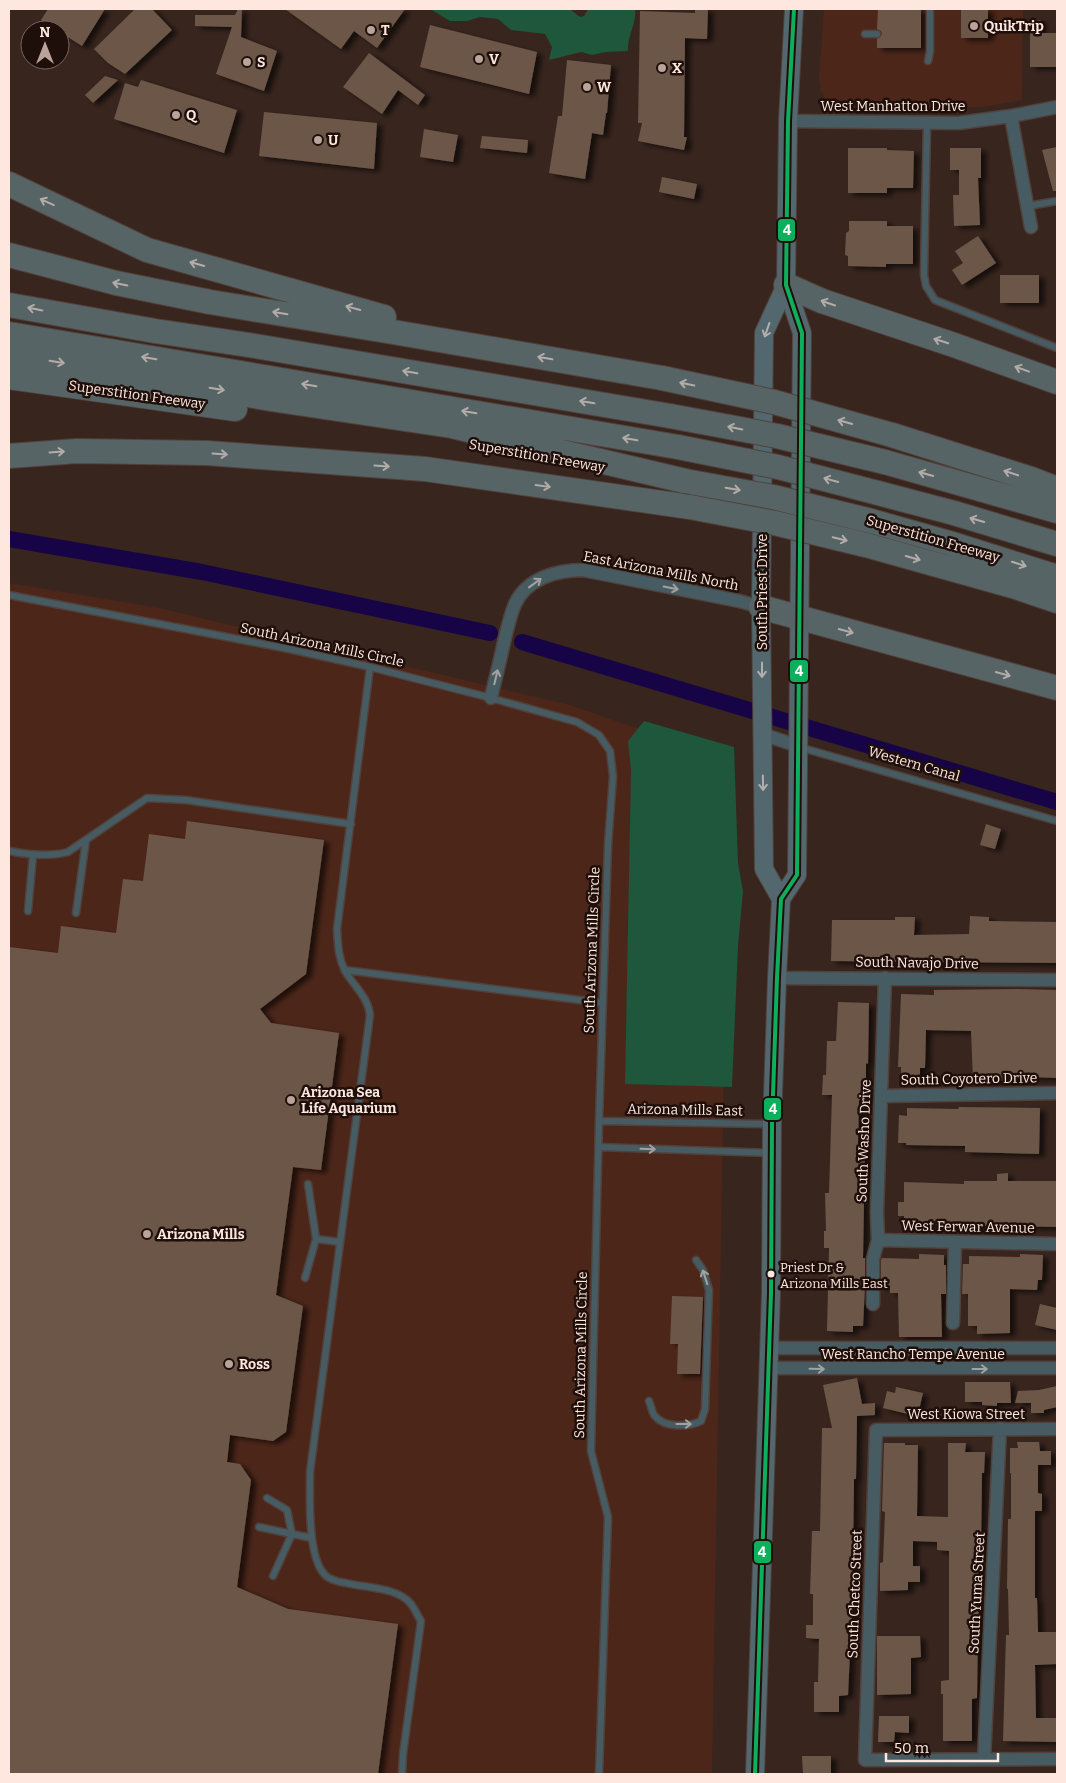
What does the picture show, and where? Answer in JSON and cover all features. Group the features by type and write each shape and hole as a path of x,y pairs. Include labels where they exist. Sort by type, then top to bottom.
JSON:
{"highway":[{"path":"9,184 146,250 518,354"},
{"path":"9,255 116,283 210,302 662,378 774,402 892,435 1057,489"},
{"path":"786,285 822,301 1057,382"},
{"path":"9,304 154,331 255,346 670,416 777,436 885,462 1057,512"},
{"path":"9,334 678,447 778,467 954,513 1057,544"},
{"path":"9,354 271,399 452,426 685,481"},
{"name":"Superstition Freeway","path":"9,377 392,431 773,497 871,521 1057,577"},
{"path":"9,456 77,451 207,453 425,469 690,507 775,523 866,545 1016,587 1057,601"},
{"path":"761,607 1057,688"}],"main road":[{"name":"South Priest Drive","path":"786,285 764,333 761,607 764,869 781,899 797,875 802,333 786,285 788,121 794,9"},
{"path":"755,1774 769,1348 771,1153 781,899"}],"street":[{"name":"West Manhatton Drive","path":"788,121 959,123 1057,107"},
{"path":"1011,116 1031,227"},
{"name":"East Arizona Mills North","path":"491,698 509,622 516,602 530,585 541,578 570,570 599,573 761,607"},
{"name":"Western Canal","path":"762,732 798,742"},
{"name":"South Navajo Drive","path":"777,978 1057,980"},
{"name":"South Washo Drive","path":"873,1304 874,1259 878,1240 876,1221 885,978"},
{"name":"South Coyotero Drive","path":"881,1096 1057,1093"},
{"name":"West Ferwar Avenue","path":"878,1240 1057,1244"},
{"path":"954,1242 954,1322"},
{"name":"West Rancho Tempe Avenue","path":"769,1348 1057,1348"},
{"path":"856,1348 857,1369"},
{"path":"945,1369 946,1348"},
{"path":"1030,1348 1030,1369"},
{"name":"West Rancho Tempe Avenue","path":"768,1368 1057,1368"},
{"name":"South Yuma Street","path":"984,1760 1000,1428"},
{"name":"West Kiowa Street","path":"876,1430 1057,1429"},
{"name":"South Chetco Street","path":"876,1430 865,1760 984,1760"},
{"path":"984,1760 1057,1759"}],"lane":[{"path":"928,61 930,52 930,9"},
{"path":"865,34 877,34"},
{"path":"921,35 930,35"},
{"path":"927,123 924,274 926,286 935,300 1057,348"},
{"path":"1028,206 1057,201"},
{"name":"South Arizona Mills Circle","path":"9,595 169,625 370,667 491,698 577,722 599,735 610,751 613,776 608,845 599,1121 591,1451 608,1517 598,1774"},
{"path":"370,667 337,929 338,952 345,970 363,996 370,1016 310,1472 312,1538 315,1556 324,1574 337,1582 390,1590 410,1602 421,1621 402,1756 402,1774"},
{"name":"Western Canal","path":"798,742 1057,821"},
{"path":"9,851 32,855 55,855 68,852 147,798 186,800 351,824"},
{"path":"76,913 86,840"},
{"path":"28,911 32,855"},
{"path":"345,970 603,1004"},
{"name":"Arizona Mills East","path":"599,1121 772,1124"},
{"path":"599,1147 771,1153"},
{"path":"305,1278 316,1239 308,1184"},
{"path":"316,1239 340,1242"},
{"path":"649,1401 654,1416 664,1423 694,1424 701,1421 705,1409 709,1290 703,1270 696,1260"},
{"path":"267,1498 287,1510 292,1534 273,1576"},
{"path":"259,1527 312,1538"}],"shaded area":[{"path":"824,9 1023,9 1022,100 967,108 838,109 825,98 821,91 819,79"},
{"name":"Arizona Mills","path":"9,583 159,608 570,705 639,729 729,768 712,1774 9,1774"}],"green space":[{"path":"430,9 570,9 580,17 584,16 588,9 635,9 635,14 628,51 592,55 581,52 549,60 552,47 545,34 511,30 498,19 480,17 467,21 450,21"},
{"path":"644,721 734,747 738,863 743,891 738,946 732,1087 625,1084 631,771 628,741"}],"building":[{"path":"48,9 105,9 82,46 70,38 70,20 41,20"},
{"path":"135,9 152,9 172,30 125,74 108,63 94,49"},
{"name":"S","path":"238,9 242,9 241,37 277,51 264,91 216,74 232,27 195,26 195,15 235,15"},
{"path":"285,9 405,9 377,48 354,31 341,49"},
{"name":"X","path":"695,9 708,9 707,39 685,38 684,137 687,137 684,150 638,141 642,123 638,123 640,11 695,13"},
{"path":"878,9 921,9 921,48 877,48 877,39 882,34 877,29"},
{"name":"QuikTrip","path":"961,9 988,9 988,38 961,38"},
{"path":"1030,20 1041,20 1041,33 1057,33 1057,67 1030,67"},
{"name":"V","path":"430,25 537,52 529,94 420,67"},
{"path":"369,53 425,95 418,105 398,90 382,114 343,87"},
{"path":"567,60 611,65 603,135 592,133 585,179 549,173 558,116 562,116"},
{"path":"105,76 118,80 93,103 85,95"},
{"name":"Q","path":"141,80 237,110 224,153 114,119 125,83 138,87"},
{"name":"U","path":"264,112 377,123 374,169 259,156"},
{"path":"424,129 458,135 453,162 420,157"},
{"path":"482,136 528,140 527,153 480,148"},
{"path":"1057,147 1057,191 1053,191 1042,150"},
{"path":"848,148 887,148 887,150 914,151 913,188 887,188 887,193 848,193"},
{"path":"950,148 981,148 981,178 978,178 980,225 954,226 953,195 959,195 959,170 950,170"},
{"path":"662,177 697,184 694,199 659,192"},
{"path":"849,221 887,221 887,226 913,226 913,264 886,264 886,267 848,266 848,256 845,255 846,233 849,231"},
{"path":"978,236 996,263 962,285 952,270 963,263 955,251"},
{"path":"1000,275 1039,275 1039,303 1000,303"},
{"name":"Arizona Mills","path":"187,821 324,840 306,974 260,1009 271,1023 339,1033 321,1170 293,1167 276,1295 303,1306 286,1432 273,1441 230,1435 227,1462 240,1464 251,1480 237,1587 288,1609 398,1624 378,1774 9,1774 9,947 58,953 61,926 116,933 123,879 143,881 149,834 185,839"},
{"path":"986,824 1001,829 995,849 980,845"},
{"path":"970,916 989,917 989,921 1057,922 1057,963 831,961 832,920 895,920 895,917 915,917 914,935 969,934"},
{"path":"934,990 1057,990 1057,1078 1029,1077 1029,1081 973,1081 971,1031 926,1030 925,1068 920,1068 920,1080 901,1080 901,1067 898,1067 901,994 934,995"},
{"path":"838,1002 869,1003 866,1101 859,1100 858,1144 865,1144 863,1258 865,1258 865,1286 863,1326 853,1326 853,1332 827,1331 829,1248 824,1248 824,1231 826,1231 825,1193 829,1193 832,1095 822,1095 823,1075 826,1075 827,1041 836,1041"},
{"path":"959,1107 1040,1108 1039,1154 965,1152 965,1146 906,1145 906,1143 898,1143 899,1115 907,1116 907,1108 958,1109"},
{"path":"1008,1173 1008,1181 1057,1181 1057,1227 904,1224 904,1216 898,1216 898,1202 904,1202 904,1182 964,1184 964,1181 997,1181 997,1174"},
{"path":"919,1254 944,1255 946,1294 941,1294 942,1337 899,1337 898,1293 890,1293 890,1286 881,1286 882,1258 919,1259"},
{"path":"1020,1254 1043,1255 1042,1280 1038,1280 1037,1290 1010,1289 1010,1333 977,1334 977,1326 968,1326 968,1294 962,1294 963,1264 969,1264 969,1256 1020,1257"},
{"path":"672,1296 703,1297 700,1374 677,1374 678,1344 670,1344"},
{"path":"1040,1304 1057,1308 1057,1330 1035,1325"},
{"path":"857,1378 862,1404 875,1403 875,1415 857,1416 856,1479 854,1479 852,1631 848,1695 839,1696 839,1712 814,1712 814,1682 818,1682 819,1639 806,1638 806,1625 813,1625 813,1594 810,1594 812,1531 820,1531 822,1428 832,1428 823,1385"},
{"path":"965,1382 1010,1382 1011,1403 997,1403 997,1406 982,1405 982,1402 965,1402"},
{"path":"1057,1386 1057,1407 1044,1410 1044,1413 1031,1413 1031,1403 1015,1403 1018,1391 1039,1390"},
{"path":"896,1387 923,1393 919,1410 914,1409 912,1415 883,1408 887,1391 895,1393"},
{"path":"1017,1442 1039,1442 1040,1451 1051,1451 1051,1465 1038,1465 1038,1493 1042,1494 1042,1511 1035,1511 1035,1598 1037,1598 1038,1632 1057,1632 1057,1664 1035,1665 1036,1718 1057,1718 1057,1742 1003,1741 1006,1635 1009,1635 1007,1589 1008,1519 1011,1519 1010,1448 1018,1448"},
{"path":"884,1443 918,1445 917,1516 948,1517 948,1443 966,1443 965,1452 985,1452 984,1473 982,1473 981,1552 978,1552 979,1627 977,1698 972,1699 972,1741 943,1741 943,1694 941,1694 941,1681 949,1680 949,1551 937,1550 937,1542 913,1541 913,1566 920,1566 920,1582 908,1582 908,1590 880,1591 880,1563 883,1562 885,1512 882,1511"},
{"path":"877,1636 920,1636 921,1657 911,1658 911,1694 877,1695"},
{"path":"879,1716 909,1716 909,1733 895,1732 894,1742 878,1742"},
{"path":"802,1756 831,1756 831,1774 803,1774"}],"waterway":[{"path":"9,539 202,572 490,633"},
{"path":"522,642 1057,802"}],"transit line":[{"name":"4","path":"755,1774 771,1293 772,1124 777,978 781,899 797,875 802,333 786,285 788,121 794,9"}],"place":[{"name":"QuikTrip","path":"974,26"},
{"name":"T","path":"371,30"},
{"name":"V","path":"479,59"},
{"name":"S","path":"247,62"},
{"name":"X","path":"662,68"},
{"name":"W","path":"587,87"},
{"name":"Q","path":"176,115"},
{"name":"U","path":"318,140"},
{"name":"Arizona Sea Life Aquarium","path":"291,1100"},
{"name":"Arizona Mills","path":"147,1234"},
{"name":"Priest Dr & Arizona Mills East","path":"771,1274"},
{"name":"Ross","path":"229,1364"}]}
